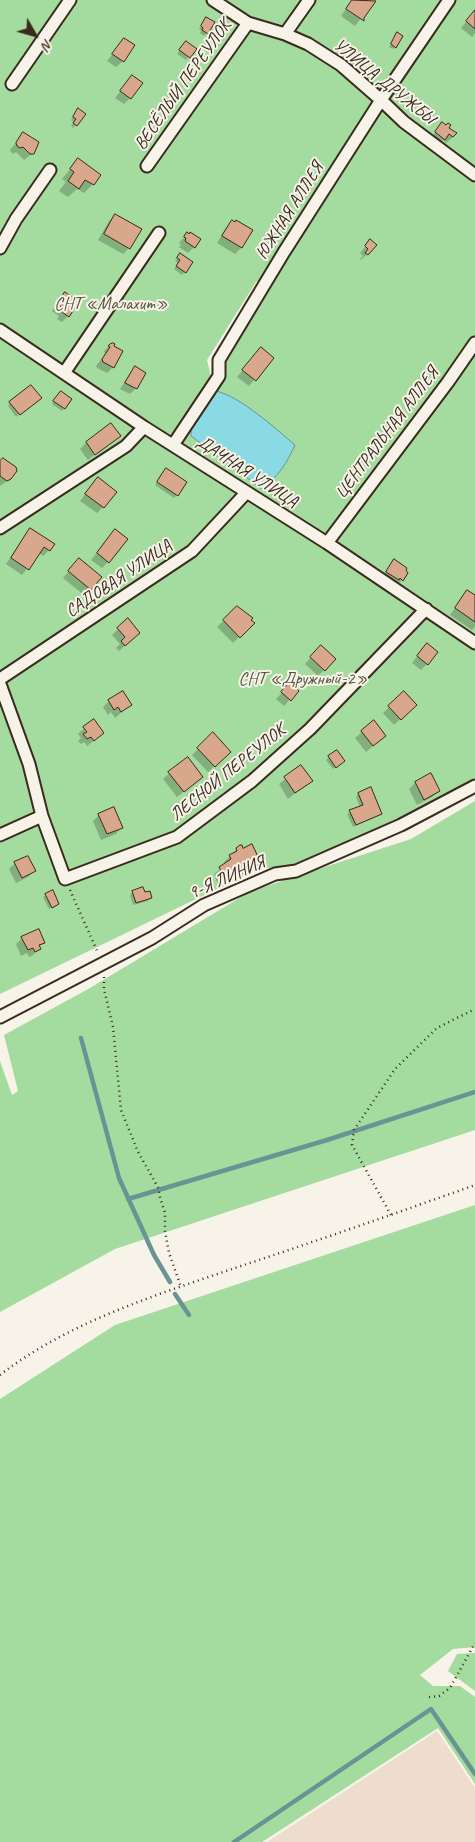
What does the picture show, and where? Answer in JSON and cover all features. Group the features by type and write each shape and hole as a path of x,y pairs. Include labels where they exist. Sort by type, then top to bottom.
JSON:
{"street":[{"path":"12,84 70,0"},
{"name":"УЛИЦА ДРУЖБЫ","path":"213,0 248,23 286,34 308,44 341,65 382,100 404,122 475,175"},
{"path":"286,34 309,0"},
{"name":"ЮЖНАЯ АЛЛЕЯ","path":"173,445 219,376 219,360 284,252 449,0"},
{"name":"ВЕСЁЛЫЙ ПЕРЕУЛОК","path":"147,166 248,23"},
{"path":"0,248 16,219 50,170"},
{"path":"64,373 158,233"},
{"name":"ДАЧНАЯ УЛИЦА","path":"0,330 246,494 327,543 475,643"},
{"name":"ЦЕНТРАЛЬНАЯ АЛЛЕЯ","path":"327,543 475,343"},
{"path":"0,528 126,446 144,427"},
{"name":"САДОВАЯ УЛИЦА","path":"0,679 192,551 246,494"},
{"name":"ЛЕСНОЙ ПЕРЕУЛОК","path":"65,879 177,837 245,786 310,729 426,609"},
{"path":"0,684 29,764 42,816 65,879"},
{"name":"9-Я ЛИНИЯ","path":"0,1016 152,938 204,905 275,874 296,871 401,825 475,786"},
{"path":"0,834 42,816"}],"path":[{"path":"65,879 104,964 104,989 113,1027 121,1110 138,1152 159,1189 165,1213 165,1230 169,1253 182,1287"},
{"path":"391,1215 352,1145 354,1130 395,1069 437,1028 475,1009"},
{"path":"0,1375 65,1334 182,1287 475,1185"},
{"path":"429,1697 439,1696 450,1688 475,1642"}],"shaded area":[{"path":"437,1731 475,1788 475,1842 267,1842"}],"green space":[{"name":"СНТ «Дружный-2»","path":"0,0 475,0 475,778 456,790 445,806 298,868 260,868 0,994 0,679 188,549 0,671","holes":["269,276 219,360 219,376 171,440 211,377 207,360 256,282"]},
{"path":"475,801 475,1130 115,1249 0,1312 0,1061 12,1095 18,1091 4,1035 90,988 251,891 411,839"},
{"path":"475,1205 475,1647 453,1649 420,1675 433,1686 460,1686 475,1697 475,1784 438,1728 262,1842 0,1842 0,1399 115,1325"},
{"path":"475,1653 475,1691 448,1671 457,1654"}],"water":[{"path":"216,391 226,394 247,406 295,445 282,469 262,489 191,436 191,429"}],"building":[{"path":"352,0 376,1 364,18 364,21 346,9"},
{"path":"475,10 475,29 466,21"},
{"path":"206,17 215,22 208,34 202,30 201,26"},
{"path":"397,32 403,36 396,48 391,44"},
{"path":"124,38 135,45 124,62 112,54"},
{"path":"186,41 197,49 190,58 179,50"},
{"path":"132,75 143,83 131,99 120,91"},
{"path":"78,108 86,114 77,126 73,123 76,119 73,117"},
{"path":"442,122 446,125 448,123 451,125 449,128 457,133 453,137 449,134 445,140 435,132"},
{"path":"23,132 39,142 34,154 30,154 23,147 17,146 16,143"},
{"path":"78,158 101,175 94,185 85,180 79,189 68,181 74,172 70,169"},
{"path":"115,214 142,229 130,249 104,234"},
{"path":"232,220 235,222 236,220 253,230 242,248 222,236"},
{"path":"187,232 201,239 195,248 185,241 186,238 184,237"},
{"path":"370,239 377,245 368,255 365,253 368,249 365,246"},
{"path":"180,253 193,262 186,273 176,266 180,260 177,258"},
{"path":"65,292 79,302 69,317 62,312 64,309 57,304"},
{"path":"113,343 115,344 114,346 123,351 114,368 103,362 102,359 110,347 108,346"},
{"path":"261,347 274,358 256,381 242,370"},
{"path":"135,366 146,373 137,389 125,383"},
{"path":"31,385 42,398 20,415 9,402"},
{"path":"61,391 72,399 65,409 53,401"},
{"path":"111,423 121,436 95,455 86,442"},
{"path":"3,458 16,467 17,471 7,481 0,476 0,461"},
{"path":"166,468 187,482 178,496 157,482"},
{"path":"98,477 117,492 104,508 85,494"},
{"path":"30,528 55,544 50,551 44,547 29,570 11,558"},
{"path":"115,529 128,539 109,563 97,553"},
{"path":"79,558 102,577 91,590 68,571"},
{"path":"394,559 407,568 408,573 403,581 386,572"},
{"path":"467,590 475,595 475,622 455,608"},
{"path":"237,606 253,618 251,620 255,623 240,638 223,620"},
{"path":"128,618 140,633 125,646 121,641 125,637 117,628"},
{"path":"427,643 438,652 428,665 417,656"},
{"path":"321,645 336,659 325,671 310,657"},
{"path":"290,682 299,691 291,701 281,692"},
{"path":"123,691 132,705 121,712 118,707 114,710 108,700"},
{"path":"404,691 417,705 401,720 388,706"},
{"path":"94,719 104,733 94,741 91,737 87,739 83,734 87,732 83,727"},
{"path":"374,720 386,736 373,746 361,731"},
{"path":"213,732 231,752 215,767 197,748"},
{"path":"337,750 345,761 336,768 328,756"},
{"path":"188,757 203,777 184,792 168,772"},
{"path":"301,765 313,781 295,793 284,777"},
{"path":"431,773 440,791 424,800 415,782"},
{"path":"371,787 382,814 356,825 349,810 363,805 358,793"},
{"path":"114,807 123,828 107,834 98,814"},
{"path":"252,844 261,863 238,874 237,871 225,879 219,867 231,859 229,855 237,851 236,848 240,845 243,848"},
{"path":"28,856 36,871 22,878 14,862"},
{"path":"143,887 145,892 150,891 152,898 136,903 132,891"},
{"path":"53,890 59,904 52,908 45,894"},
{"path":"39,929 45,943 39,945 41,949 35,952 33,948 28,950 21,937"}],"waterway":[{"path":"81,1038 119,1178 154,1255 170,1282"},
{"path":"128,1199 327,1140 475,1092"},
{"path":"175,1294 189,1315"},
{"path":"234,1842 431,1709 475,1774"}],"park label":[{"name":"СНТ «Малахит»","path":"111,304"}]}
